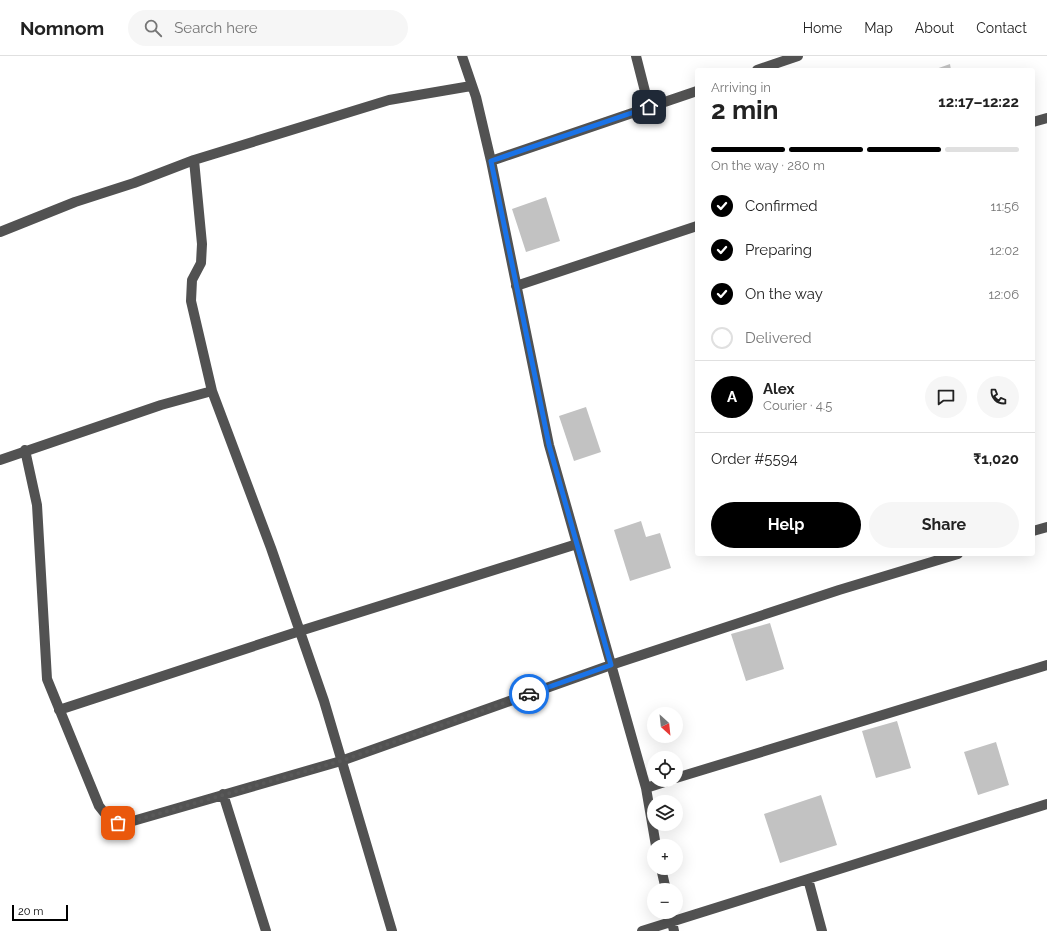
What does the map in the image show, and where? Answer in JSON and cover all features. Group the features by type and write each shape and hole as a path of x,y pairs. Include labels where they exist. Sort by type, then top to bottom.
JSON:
{"street":[{"path":"462,56 471,86 476,96 491,161 549,445 646,788 655,839"},
{"path":"636,56 649,107"},
{"path":"763,68 798,56"},
{"path":"0,232 75,202 134,183 194,160 389,100 471,86"},
{"path":"491,161 695,92"},
{"path":"1035,121 1047,118"},
{"path":"194,160 202,244 201,263 192,280 191,301 212,391 271,548 300,631 392,931"},
{"path":"516,286 695,227"},
{"path":"0,460 25,450 212,391"},
{"path":"25,450 36,505 47,679 58,710 99,806 108,818 118,823 133,821 341,761 611,665 838,590 951,556"},
{"path":"1035,530 1047,527"},
{"path":"58,710 300,631 577,544"},
{"path":"683,776 1047,665"},
{"path":"223,794 266,931"},
{"path":"642,931 1047,804"},
{"path":"808,879 822,931"}],"building":[{"path":"950,64 951,68 939,68"},
{"path":"546,197 560,241 526,252 512,209"},
{"path":"586,407 601,452 574,461 559,416"},
{"path":"641,521 646,537 660,533 671,568 630,581 614,530"},
{"path":"770,623 784,669 746,681 731,634"},
{"path":"897,721 911,768 876,778 862,731"},
{"path":"996,742 1009,785 978,795 964,752"},
{"path":"821,795 837,845 780,863 764,814"}],"way so far":[{"path":"118,823 133,821 341,761 529,694"}],"route":[{"path":"529,694 611,665 549,445 491,161 649,107"}]}
